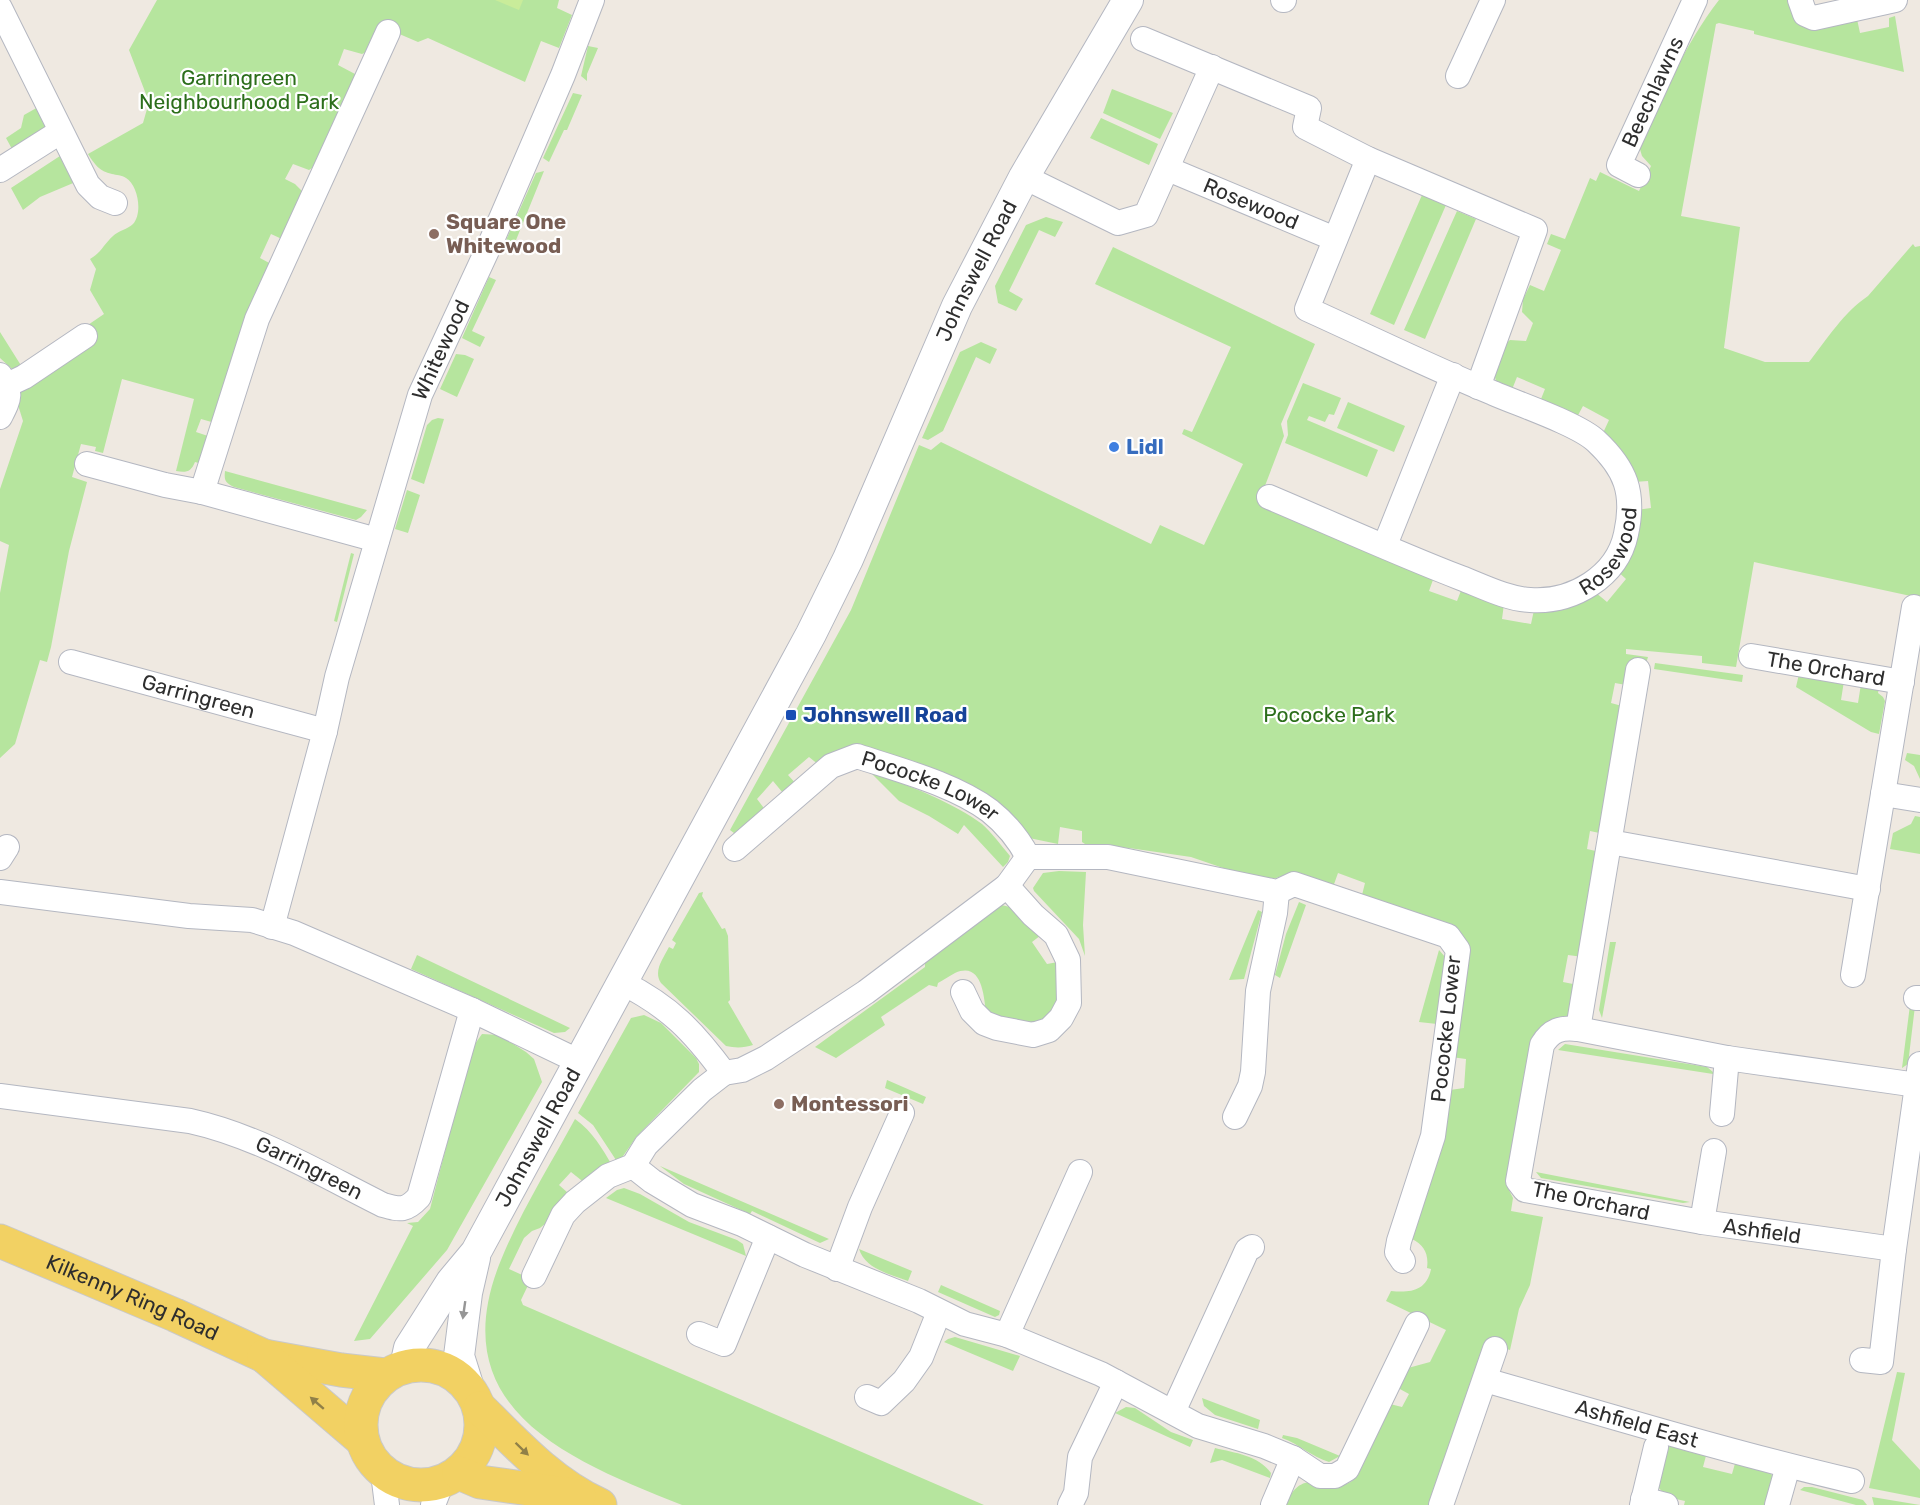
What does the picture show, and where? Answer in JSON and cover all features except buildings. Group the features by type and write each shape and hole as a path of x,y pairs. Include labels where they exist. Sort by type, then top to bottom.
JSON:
{"main road":[{"name":"Kilkenny Ring Road","path":"0,1240 264,1356 341,1370 395,1371"},
{"name":"Kilkenny Ring Road","path":"264,1356 362,1440"},
{"path":"432,1365 451,1372 532,1459 590,1501 480,1482 444,1487 400,1482 383,1473 372,1461 362,1440 361,1415 364,1398 395,1371 432,1365"},
{"path":"444,1487 474,1454 481,1435 474,1398"}],"street":[{"name":"Whitewood","path":"377,540 420,395 491,242 563,75 592,0"},
{"name":"Johnswell Road","path":"395,1371 451,1282 476,1252 811,634 848,558 957,306 1024,177 1128,0"},
{"path":"1458,76 1493,0"},
{"name":"Beechlawns","path":"1638,175 1619,165 1695,0"},
{"path":"1800,0 1805,14 1814,18 1895,0"},
{"path":"0,8 38,80 60,132 88,185 100,197 115,202"},
{"path":"202,492 257,319 388,32"},
{"path":"1143,39 1309,108 1305,127 1368,159 1535,230 1478,387"},
{"path":"1024,177 1118,223 1146,215 1212,67"},
{"path":"0,170 60,132"},
{"name":"Rosewood","path":"1269,497 1385,545 1403,555 1499,593 1529,600 1558,598 1587,588 1609,568 1624,542 1630,514 1628,486 1613,460 1594,439 1307,309 1368,159"},
{"name":"Rosewood","path":"1168,169 1335,239"},
{"path":"0,417 9,399 4,380 24,377 86,336"},
{"path":"1385,545 1453,375"},
{"path":"87,464 165,485 202,492 377,540 337,677 325,731 272,927"},
{"name":"The Orchard","path":"1853,975 1914,607"},
{"name":"The Orchard","path":"1750,656 1902,682"},
{"name":"Garringreen","path":"71,662 325,731"},
{"path":"1578,1029 1638,670"},
{"name":"Pococke Lower","path":"735,849 831,766 857,756 953,790 990,811 1020,842 1028,857 1108,857 1277,892 1294,884 1448,936 1458,950 1433,1136 1399,1241 1397,1252 1403,1261"},
{"path":"1883,795 1920,800"},
{"path":"1610,842 1868,889"},
{"path":"534,1276 563,1215 575,1202 608,1176 633,1166 646,1145 702,1090 724,1073 742,1070 766,1058 866,992 1007,886 1028,857"},
{"path":"963,992 972,1011 984,1023 1033,1035 1049,1029 1061,1018 1069,1003 1068,960 1056,935 1033,915 1007,886"},
{"path":"0,892 182,915 252,920 294,933 472,1010 580,1062"},
{"path":"1235,1116 1250,1086 1253,1072 1258,991 1275,913 1277,892"},
{"path":"623,983 674,1014 708,1050 724,1073"},
{"name":"Garringreen","path":"0,1096 216,1126 251,1139 383,1205 400,1209 410,1207 419,1197 472,1010"},
{"name":"The Orchard","path":"1702,1222 1525,1190 1518,1181 1542,1045 1556,1030 1578,1029 1727,1058"},
{"path":"1722,1114 1727,1058 1918,1075 1912,1180 1894,1249 1881,1362 1862,1360"},
{"path":"837,1269 899,1112"},
{"name":"Ashfield","path":"1714,1152 1702,1222 1894,1249"},
{"path":"633,1166 659,1186 692,1205 742,1224 837,1269 903,1294 965,1324 1007,1335 1116,1382 1198,1426 1264,1446 1293,1458 1320,1476 1335,1476 1347,1469 1417,1324"},
{"path":"1007,1335 1081,1184"},
{"path":"699,1334 724,1344 768,1237"},
{"name":"Johnswell Road","path":"474,1398 459,1356 467,1293 476,1252"},
{"path":"1173,1412 1241,1253"},
{"path":"867,1397 881,1403 904,1381 921,1357 939,1312"},
{"path":"1441,1505 1495,1350"},
{"name":"Ashfield East","path":"1485,1380 1788,1466 1852,1481"},
{"path":"1070,1505 1076,1493 1080,1457 1116,1382"},
{"name":"Ashfield East","path":"1650,1503 1656,1447"},
{"path":"1273,1505 1293,1458"},
{"path":"1777,1505 1788,1466"},
{"path":"383,1473 387,1505"}],"green space":[{"name":"Garringreen Neighbourhood Park","path":"157,0 559,0 557,8 572,15 559,48 541,41 525,82 428,38 418,42 383,27 373,49 362,54 344,49 338,65 355,74 357,82 320,163 309,170 293,164 285,179 302,191 301,203 284,240 271,234 260,258 273,265 215,423 201,419 196,432 211,437 202,464 195,462 188,471 176,471 194,399 122,379 103,453 95,451 96,447 81,444 72,477 87,482 69,551 51,647 47,662 40,660 15,744 0,758 0,593 9,545 0,541 0,489 23,421 18,405 19,393 85,327 104,314 90,290 96,269 90,259 115,234 133,224 138,213 138,200 134,187 126,178 101,169 88,154 143,123 149,102 129,50"},
{"path":"495,0 523,0 519,10"},
{"name":"Pococke Park","path":"1719,0 1791,0 1793,13 1798,22 1805,26 1824,27 1857,19 1860,33 1889,27 1889,18 1895,16 1904,72 1754,34 1754,31 1716,24 1681,216 1740,227 1724,348 1765,362 1809,362 1829,335 1859,302 1868,296 1913,244 1915,247 1920,246 1920,598 1754,562 1736,667 1702,663 1702,656 1626,649 1626,654 1648,657 1645,667 1626,685 1615,683 1611,703 1622,706 1604,834 1590,831 1587,849 1600,852 1583,957 1568,955 1563,982 1578,985 1573,1019 1533,1046 1508,1188 1513,1198 1511,1211 1543,1217 1530,1285 1519,1309 1510,1350 1488,1343 1430,1505 1285,1505 1293,1491 1302,1484 1311,1482 1340,1485 1349,1483 1358,1475 1390,1404 1402,1407 1409,1394 1398,1388 1408,1368 1430,1362 1446,1330 1386,1301 1391,1291 1405,1292 1422,1286 1431,1269 1427,1268 1425,1250 1412,1239 1450,1090 1464,1088 1466,1059 1451,1057 1466,956 1362,895 1365,883 1338,873 1333,887 1298,875 1285,875 1264,882 1191,857 1129,848 1088,846 1082,842 1082,831 1060,827 1058,844 1029,838 944,775 819,765 809,757 788,775 798,786 783,793 773,781 757,799 766,811 738,836 730,830 851,610 919,445 931,450 941,442 1151,544 1160,525 1204,545 1243,464 1182,434 1184,429 1192,432 1231,347 1095,284 1113,247 1315,344 1281,424 1284,436 1258,504 1392,562 1434,577 1429,591 1457,601 1462,588 1504,604 1502,619 1531,624 1534,610 1595,592 1607,602 1626,579 1615,569 1636,510 1651,508 1648,481 1634,482 1603,433 1609,420 1583,406 1576,419 1539,404 1545,389 1517,377 1511,392 1497,384 1494,374 1505,344 1510,340 1526,341 1533,323 1522,312 1523,299 1530,285 1544,291 1561,250 1547,244 1551,234 1565,239 1590,178 1596,181 1600,172 1639,191 1651,166 1642,156 1639,146 1685,52"},
{"path":"588,46 598,48 587,74 587,81 581,76"},
{"path":"1112,89 1173,113 1160,139 1103,113"},
{"path":"573,93 582,95 567,130 564,130 549,162 543,158"},
{"path":"40,106 51,126 12,149 6,138 21,128 24,115"},
{"path":"1101,118 1158,144 1149,165 1090,138"},
{"path":"63,154 78,181 40,197 23,210 11,188"},
{"path":"544,171 512,250 503,247 536,173"},
{"path":"1422,195 1446,205 1394,325 1370,314"},
{"path":"1457,211 1476,219 1425,339 1404,330"},
{"path":"1046,217 1063,222 1055,237 1039,230 1009,291 1023,299 1016,311 998,303 995,286 1026,225"},
{"path":"489,277 496,280 472,331 485,337 480,347 462,338"},
{"path":"0,332 22,367 12,369 0,358"},
{"path":"981,342 997,349 990,364 976,357 943,431 928,440 922,438 960,352"},
{"path":"456,354 474,359 457,397 440,389"},
{"path":"1303,383 1341,398 1334,415 1329,414 1325,422 1309,416 1307,420 1378,450 1367,477 1285,443 1288,435 1287,421"},
{"path":"1348,402 1405,426 1394,452 1337,428"},
{"path":"438,418 444,419 424,484 411,479 427,425"},
{"path":"225,471 367,510 356,520 234,487 226,481"},
{"path":"407,490 420,495 408,533 395,529"},
{"path":"351,553 354,554 337,622 334,621"},
{"path":"1655,663 1743,675 1742,682 1654,669"},
{"path":"1799,674 1844,681 1841,700 1858,703 1861,684 1879,688 1878,693 1885,701 1879,734 1871,732 1796,687"},
{"path":"1907,753 1920,755 1920,779 1914,766 1905,760"},
{"path":"872,774 929,794 972,817 986,828 1010,856 1008,862 1003,867 964,825 958,834 899,801"},
{"path":"1915,816 1920,817 1920,854 1890,849 1893,833 1911,824"},
{"path":"1086,872 1083,925 1085,956 1079,939 1033,888 1043,873"},
{"path":"703,892 702,896 722,929 725,928 728,936 730,1000 728,1002 753,1045 726,1046 661,983 659,978 658,970 662,960 669,947 673,949 676,943 672,940 699,893"},
{"path":"1299,902 1306,905 1280,978 1275,975 1286,934"},
{"path":"997,904 1010,907 1045,932 1032,942 1047,964 1058,962 1059,1004 1038,1024 1016,1025 986,1013 980,982 971,972 964,971 955,973 938,983 937,987 929,985 881,1017 885,1025 836,1058 815,1047 925,967 925,961"},
{"path":"1258,910 1262,912 1244,979 1229,980"},
{"path":"1610,942 1616,942 1602,1018 1599,1010"},
{"path":"1439,950 1446,958 1437,1024 1419,1022"},
{"path":"417,955 570,1028 565,1032 554,1033 411,969"},
{"path":"1910,1005 1915,1006 1908,1064 1902,1068"},
{"path":"644,1015 661,1023 696,1058 699,1072 637,1136 621,1159 616,1160 593,1125 578,1113 631,1018"},
{"path":"482,1034 499,1035 526,1052 534,1059 542,1082 447,1250 370,1339 354,1341 413,1226 407,1223 418,1222 430,1209 472,1048"},
{"path":"1565,1044 1707,1067 1713,1074 1558,1050"},
{"path":"887,1080 926,1097 923,1104 885,1088"},
{"path":"575,1119 592,1135 613,1167 586,1184 571,1172 559,1185 568,1193 546,1223 524,1238 509,1269 531,1279 521,1300 523,1305 984,1505 682,1505 597,1469 559,1447 526,1422 502,1391 488,1355 487,1311 501,1260 509,1242"},
{"path":"660,1166 829,1239 820,1243 752,1211 750,1214 684,1184"},
{"path":"1536,1172 1690,1202 1683,1203 1541,1178"},
{"path":"624,1188 640,1194 689,1222 737,1240 743,1244 746,1256 606,1198"},
{"path":"859,1249 912,1271 908,1281 872,1266 862,1256"},
{"path":"941,1285 1000,1311 999,1315 995,1317 938,1292"},
{"path":"955,1337 1020,1356 1013,1371 944,1342"},
{"path":"1897,1372 1905,1373 1892,1440 1920,1470 1920,1498 1869,1488"},
{"path":"1202,1398 1260,1420 1258,1429 1215,1415 1204,1406"},
{"path":"1126,1407 1135,1408 1171,1432 1193,1440 1190,1447 1115,1413"},
{"path":"1283,1435 1297,1438 1340,1456 1329,1462 1323,1460 1282,1438"},
{"path":"1649,1436 1707,1452 1703,1467 1732,1474 1736,1460 1771,1473 1774,1481 1768,1505 1684,1505 1685,1501 1667,1497 1658,1487"},
{"path":"1215,1448 1253,1458 1266,1467 1271,1473 1270,1478 1222,1460 1210,1463"},
{"path":"1804,1487 1863,1500 1867,1505 1856,1505 1800,1490"},
{"path":"1872,1497 1920,1505 1874,1505"}],"place":[{"name":"Square One Whitewood","path":"434,234"},
{"name":"Lidl","path":"1114,447"},
{"name":"Johnswell Road","path":"791,715"},
{"name":"Montessori","path":"779,1104"}]}
